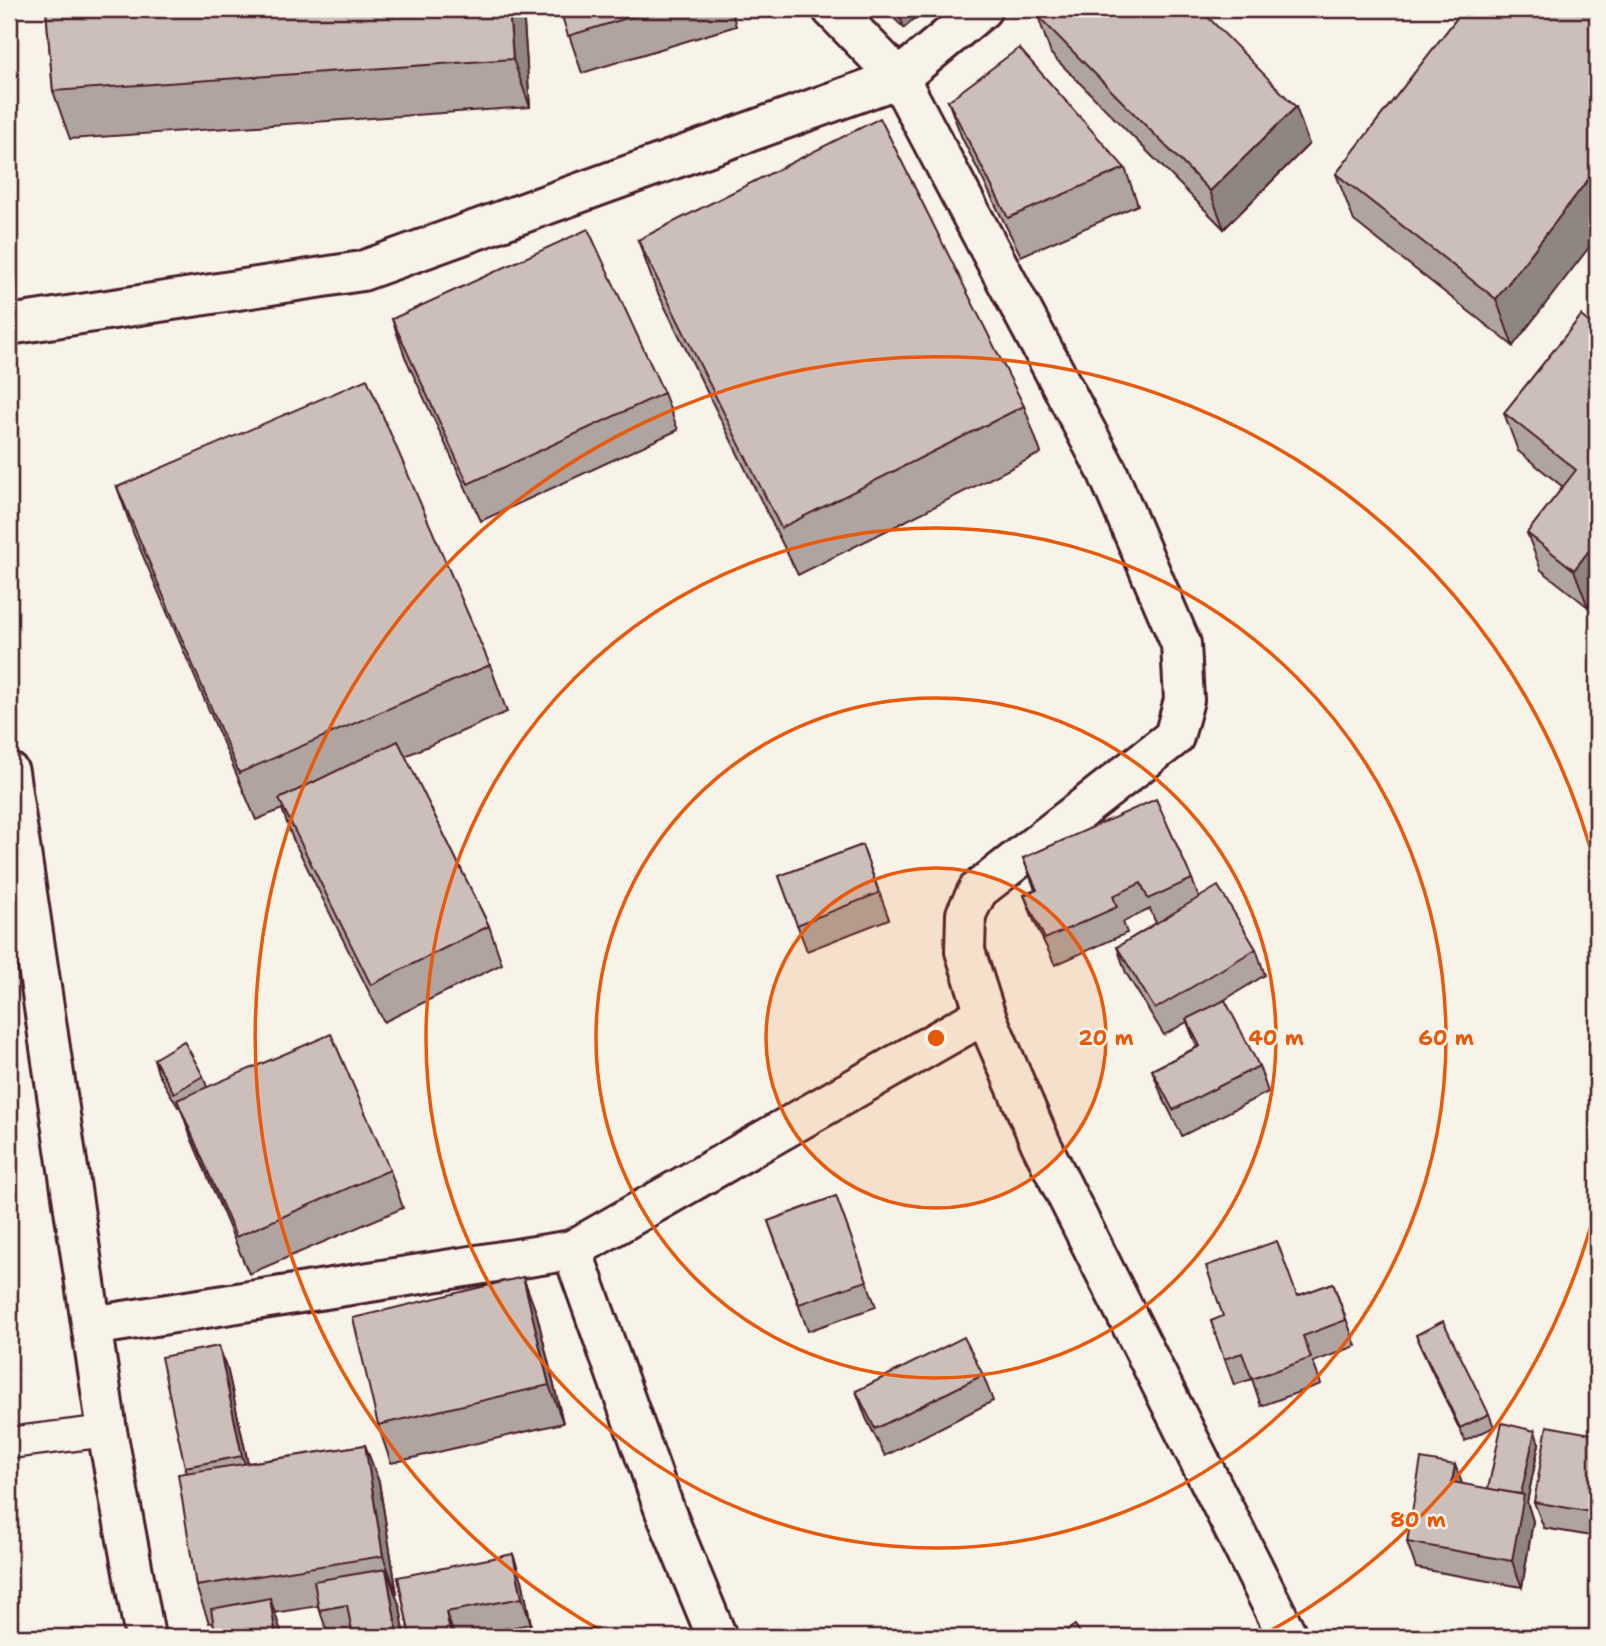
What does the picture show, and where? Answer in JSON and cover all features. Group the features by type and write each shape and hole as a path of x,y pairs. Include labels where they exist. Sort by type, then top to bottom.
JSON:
{"street":[{"path":"832,9 899,78 1107,471 1181,644 1184,700 1174,737 978,890 966,914 965,951 985,1014 1041,1144 1288,1637"},
{"path":"9,325 362,271 899,78 982,9"},
{"path":"9,772 107,1431 145,1637"},
{"path":"92,1326 572,1250 985,1014"},
{"path":"572,1250 665,1511 717,1637"}],"lane":[{"path":"9,1443 107,1431"}],"building":[{"path":"46,9 509,9 513,59 53,91"},
{"path":"560,9 657,9 568,36"},
{"path":"1045,9 1200,9 1296,107 1210,191 1038,16"},
{"path":"1464,9 1597,9 1597,168 1496,299 1336,174"},
{"path":"1019,48 1125,168 1008,218 948,101"},
{"path":"880,118 1024,406 781,528 638,240"},
{"path":"588,229 664,393 468,484 392,319"},
{"path":"1581,316 1597,329 1597,540 1574,570 1527,533 1576,470 1504,413"},
{"path":"367,379 490,665 239,773 117,487"},
{"path":"398,741 489,926 371,985 279,799"},
{"path":"1156,799 1192,879 1148,899 1141,883 1113,896 1117,907 1045,939 1024,895 1037,890 1023,858"},
{"path":"862,845 879,893 797,925 779,876"},
{"path":"1218,886 1256,949 1155,1009 1117,947"},
{"path":"1225,1000 1259,1066 1173,1110 1152,1070 1200,1046 1186,1019"},
{"path":"331,1034 390,1170 236,1237 177,1100"},
{"path":"184,1041 203,1076 174,1093 154,1059"},
{"path":"836,1196 867,1281 799,1304 768,1221"},
{"path":"1277,1241 1297,1296 1333,1283 1346,1320 1303,1336 1311,1358 1252,1379 1242,1353 1224,1359 1211,1321 1223,1316 1206,1266"},
{"path":"523,1277 549,1385 378,1425 353,1318"},
{"path":"1443,1321 1489,1414 1460,1428 1416,1335"},
{"path":"964,1337 983,1375 875,1429 856,1391"},
{"path":"219,1346 242,1456 185,1467 161,1357"},
{"path":"1502,1423 1535,1431 1521,1494 1488,1489"},
{"path":"1547,1426 1597,1435 1597,1513 1534,1502"},
{"path":"365,1445 383,1556 196,1586 178,1474"},
{"path":"1421,1459 1455,1465 1452,1482 1524,1495 1512,1561 1407,1542"},
{"path":"513,1554 522,1598 446,1612 451,1637 410,1637 398,1577"},
{"path":"386,1569 398,1637 353,1637 347,1605 319,1610 314,1581"},
{"path":"270,1598 276,1637 216,1637 211,1609"},
{"path":"1075,1625 1083,1637 1058,1637"},
{"path":"522,1629 524,1637 477,1637"}]}
